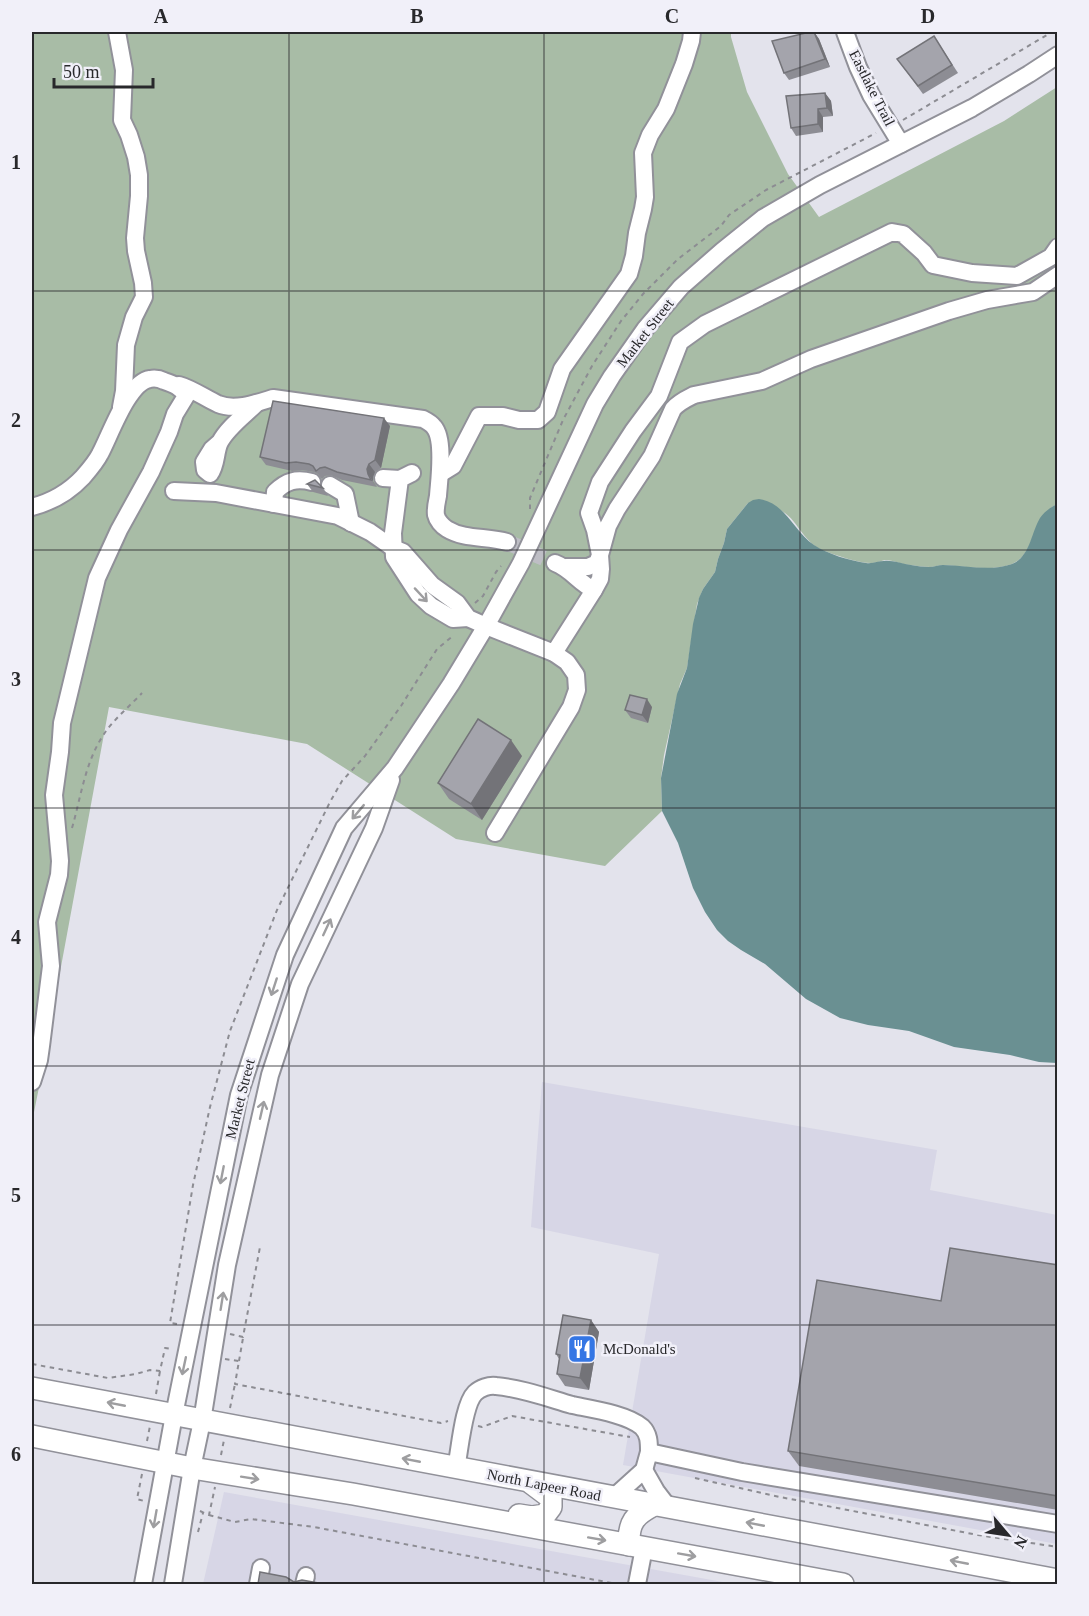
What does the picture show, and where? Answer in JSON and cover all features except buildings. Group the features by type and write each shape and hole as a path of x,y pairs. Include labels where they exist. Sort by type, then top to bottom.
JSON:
{"main road":[{"name":"North Lapeer Road","path":"32,1388 662,1507 1012,1578 1058,1580"},
{"path":"32,1436 192,1468 353,1494 843,1584"},
{"path":"353,1494 382,1490 532,1517 545,1515 550,1507 551,1498 528,1482"},
{"path":"637,1546 629,1534 633,1521 639,1513 662,1507"}],"street":[{"path":"32,507 55,499 71,488 99,457 121,409 126,345 144,297 135,238 139,175 136,157 122,120 124,70 117,32"},
{"path":"440,474 453,466 479,416 538,420 547,412 562,369 629,274 645,197 643,153 650,135 666,109 684,64 692,32"},
{"name":"Eastlake Trail","path":"845,32 871,95 901,144"},
{"name":"Market Street","path":"143,1584 238,1095 285,955 345,828 395,768 486,627 521,563 595,404 628,352 660,310 701,269 763,218 820,185 972,108 1058,55"},
{"path":"554,653 600,579 600,555 589,513 600,482 659,396 680,342 705,324 892,232 903,234 924,253 933,265 972,273 1017,276 1051,257 1058,247"},
{"path":"594,590 561,565 588,567 597,563 608,526 617,508 645,468 678,403 694,395 762,381 811,359 949,311 987,300 1033,292 1058,275"},
{"path":"121,409 143,381 152,378 182,385 221,405 235,407 273,398 423,419 434,427 440,437 440,474 436,514 444,527 465,535 507,542"},
{"path":"32,1082 39,1060 51,966 47,922 59,875 60,861 54,795 62,723 97,578 118,530 151,472 170,432 175,414 186,396 183,390 174,384"},
{"path":"220,442 225,434 257,403"},
{"path":"398,477 393,533 394,557 417,594 431,606 453,619 468,618 554,653 567,662 576,675 577,690 571,707 495,833"},
{"path":"274,504 275,492 284,483 301,479 312,482"},
{"path":"330,485 345,494 351,523"},
{"path":"174,490 216,493 339,516 370,532 393,548"},
{"name":"Market Street","path":"173,1584 227,1265 270,1075 300,984 374,828 395,768"},
{"path":"456,1468 470,1400 481,1389 495,1386 542,1395 572,1405 602,1411 633,1421 643,1428 649,1438 649,1452 644,1470 613,1498"},
{"path":"649,1452 742,1472 1058,1524"},
{"path":"644,1470 662,1507"},
{"path":"637,1546 637,1584"}],"path":[{"path":"72,830 93,754 104,733 142,693"},
{"path":"230,1410 260,1247"},
{"path":"217,1331 243,1338"},
{"path":"155,1396 165,1348 187,1352"},
{"path":"213,1357 239,1361"},
{"path":"32,1364 108,1378 150,1370 160,1371"},
{"path":"235,1384 441,1423 450,1420 482,1427 512,1416 633,1438"},
{"path":"147,1443 150,1425"},
{"path":"220,1456 224,1439"},
{"path":"142,1473 137,1499 145,1501"},
{"path":"693,1478 978,1535 1058,1547"},
{"path":"209,1515 215,1486"},
{"path":"194,1509 235,1522 251,1518 314,1527 617,1584"}],"shaded area":[{"path":"32,32 731,32 747,92 788,174 819,217 1004,121 1057,87 1057,504 1042,518 1025,553 1019,559 1012,564 986,568 943,565 925,567 888,560 860,562 815,546 791,518 780,510 748,503 727,529 715,572 703,589 697,604 687,668 680,684 664,755 661,778 662,811 605,866 456,839 307,744 109,707 32,1122"},
{"path":"759,499 776,506 807,539 819,548 846,559 866,563 887,561 929,567 943,565 978,568 995,568 1018,561 1023,556 1042,516 1057,504 1057,1063 954,1047 909,1031 840,1018 806,999 765,964 728,941 705,912 693,888 678,843 662,811 661,778 677,694 687,668 699,598 715,572 727,529 748,503"},
{"path":"542,1082 937,1150 930,1190 1057,1215 1057,1544 623,1465 659,1254 531,1227"},
{"path":"224,1492 734,1584 203,1584"}],"tunnel":[{"path":"507,542 555,563"}],"place":[{"name":"McDonald's","path":"582,1349"}]}
